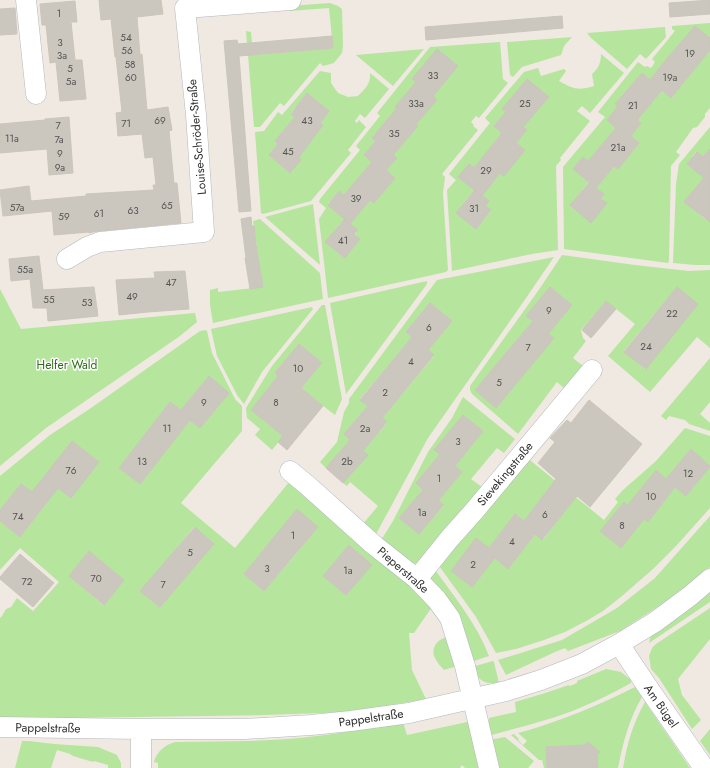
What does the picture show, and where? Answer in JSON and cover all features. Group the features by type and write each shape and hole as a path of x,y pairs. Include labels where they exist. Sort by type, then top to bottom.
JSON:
{"street":[{"path":"26,0 36,94"},
{"name":"Louise-Schröder-Straße","path":"67,259 87,247 100,242 204,232 196,115 184,4 291,0"},
{"name":"Sievekingstraße","path":"417,579 592,370"},
{"name":"Pieperstraße","path":"290,471 374,545 417,579 436,600 450,618 473,698"},
{"name":"Pappelstraße","path":"0,727 141,730 245,729 317,725 409,713 506,691 565,672 619,644 655,622 710,579"},
{"name":"Am Bügel","path":"619,644 704,768"},
{"path":"473,698 489,768"},
{"path":"141,730 141,768"}],"green space":[{"path":"330,3 342,9 342,53 334,63 323,66 320,63 284,106 280,103 260,127 254,127 246,31 251,32 253,55 333,48 329,8 290,11 289,6"},
{"path":"710,23 710,38 695,26 650,80 642,73 616,103 618,106 607,120 616,128 588,161 583,157 573,169 589,182 570,205 591,222 606,204 600,199 604,194 596,188 614,166 618,169 639,143 631,136 641,123 637,120 662,90 671,98 710,50 710,108 705,114 705,117 697,127 693,128 676,152 680,155 671,166 668,263 564,249 563,167 605,117 598,112 638,62 645,67 647,66 651,68 655,62 652,59 675,31 672,29 672,26"},
{"path":"665,27 666,37 646,59 640,54 627,69 587,33"},
{"path":"572,37 564,46 561,55 522,67 513,77 510,75 507,42"},
{"path":"500,42 503,79 508,83 479,118 476,116 471,122 478,130 442,174 445,177 443,193 448,270 446,272 328,298 319,219 326,208 319,202 320,199 360,150 356,146 380,116 377,113 430,47","holes":["458,66 433,96 437,100 416,124 418,126 393,155 396,158 386,170 395,178 374,203 370,200 350,224 358,230 355,234 360,239 345,258 326,242 340,224 347,220 328,204 339,191 344,195 372,162 364,155 376,141 372,138 416,82 412,79"]},
{"path":"424,49 393,86 356,55"},
{"path":"601,54 624,73 590,113 582,106 577,111 590,121 560,158 561,160 556,166 558,250 452,271 447,190 456,180 449,174 490,123 485,118 524,72 538,68 541,76 564,69 566,71 559,81 568,86 580,89 594,86 592,74 598,67","holes":["548,97 523,127 527,130 516,143 525,150 500,173 482,196 485,206 491,211 476,229 456,213 471,194 472,195 476,191 459,177 469,164 474,168 502,133 494,126 506,112 502,109"]},
{"path":"320,71 331,73 331,83 338,93 348,97 358,96 363,91 367,86 370,73 389,89 365,118 360,114 355,121 357,123 359,120 366,127 348,150 351,153 311,201 263,214 261,213 255,132 264,131 278,112 282,115","holes":["307,93 329,111 298,157 301,160 290,173 269,155 278,144 275,141 295,117 291,113"]},
{"path":"710,127 710,149 703,157 696,152 687,164 704,178 685,202 705,219 710,213 710,265 673,263 676,184 679,164"},
{"path":"313,204 320,265 265,217"},
{"path":"260,219 320,273 323,299 213,323 210,305 210,290 218,288 218,292 263,287 253,221"},
{"path":"562,255 689,271 710,270 710,348 697,337 650,392 608,356 635,324 606,301 581,330 583,338 586,341 573,358 583,366 565,389 557,382 518,434 472,394 470,386","holes":["550,287 572,305 548,334 553,338 496,408 475,390 533,321 527,315","677,287 646,369 645,369 624,351"]},
{"path":"554,257 428,438 375,536 362,525 378,506 350,482 347,486 343,483 367,455 363,451 387,423 382,418 434,356 428,350 452,321 430,303 406,332 412,337 360,399 368,406 344,434 350,440 326,468 320,462 337,442 344,412 349,403 349,399 437,280"},
{"path":"427,281 427,284 346,394 330,303"},
{"name":"Helfer Wald","path":"0,289 21,329 195,313 197,322 180,336 46,428 0,466"},
{"path":"322,305 325,305 342,399 335,415 314,399 272,450 255,435 260,429 247,418 246,408 272,366","holes":["299,344 322,363 298,392 301,395 273,428 251,410 278,376 275,373"]},
{"path":"312,307 313,309 262,372 244,404 237,395 217,356 211,329"},
{"path":"200,331 207,331 212,353 235,399 242,406 242,431 181,503 235,548 290,481 416,588 432,607 414,633 409,633 412,670 426,699 351,712 265,715 0,719 0,618 6,609 11,607 17,598 33,611 59,582 20,548 0,570 0,521 20,537 46,504 21,484 0,510 0,476 50,435","holes":["208,377 228,393 200,428 190,420 140,484 119,468 170,402 181,410","98,462 71,498 44,477","297,510 318,527 264,591 244,574","194,527 214,544 160,607 141,591","349,545 372,565 346,595 323,576","89,551 124,580 103,605 69,576"]},
{"path":"710,358 710,402 700,414 710,423 710,431 689,424 685,420 669,416 666,420 661,416"},
{"path":"463,397 515,439 504,453 497,448 471,479 482,487 418,563 413,564 381,540 393,521 428,452 452,418","holes":["463,415 483,431 455,466 462,472 438,501 444,506 419,534 399,518 423,490 416,483 440,454 435,450"]},
{"path":"685,428 710,436 710,466 691,449 666,479 656,470 627,506 623,503 600,531 621,548 644,519 648,522 675,487 686,496 710,467 710,508 653,569 603,611 565,632 516,649 496,653 476,617 437,563 526,457 604,520 618,502 615,499 656,461","holes":["546,492 567,508 543,540 535,534 508,569 495,558 472,587 451,571 476,539 489,548 515,514 524,521"]},
{"path":"710,516 710,567 705,572 662,604 620,631 568,651 565,648 506,675 498,660 562,640 617,608 655,578"},
{"path":"433,567 471,621 489,656 471,662 430,581"},
{"path":"710,591 710,602 649,643 651,635"},
{"path":"710,608 710,639 678,679 682,695 701,720 692,729 659,678 651,669 649,656 652,648 656,644"},
{"path":"450,636 457,666 444,670 438,663 433,652 435,645 440,640"},
{"path":"493,661 499,683 482,681 472,667"},
{"path":"606,669 621,672 631,680 631,683 601,699 571,712 488,736 485,723 489,722 489,718 516,712 515,702 569,685 570,686 577,683 577,681"},
{"path":"635,687 642,697 633,714 627,731 618,768 598,768 597,755 600,752 588,742 584,745 546,747 547,768 544,768 542,760 539,760 511,735 514,734 523,745 527,741 518,733 578,713"},
{"path":"645,702 690,768 623,768 631,734"},
{"path":"472,721 482,768 465,768 462,765 460,768 158,768 158,763 154,762 162,749 175,742 246,741 302,738 403,722 407,735"},
{"path":"710,729 710,755 700,741"},
{"path":"505,737 534,761 528,768 496,768 489,740"},
{"path":"22,741 98,747 117,755 121,763 121,768 108,768 108,765 93,762 57,750 51,768 15,768"}],"building":[{"path":"99,0 161,0 163,14 137,17 140,55 142,54 147,110 168,107 172,130 169,131 174,183 177,183 181,223 89,233 54,235 52,211 3,216 0,190 29,186 31,201 86,196 86,194 154,190 153,185 156,185 153,157 145,158 142,134 118,136 116,113 122,112 111,19 101,20"},
{"path":"710,0 710,14 670,17 669,3"},
{"path":"75,1 77,22 71,22 75,60 82,60 86,99 60,101 56,62 50,63 46,25 42,25 40,4"},
{"path":"15,8 17,34 0,35 0,9"},
{"path":"562,16 563,28 426,40 425,27"},
{"path":"695,26 710,38 710,50 671,98 662,90 637,120 641,123 631,136 639,143 618,169 614,166 596,188 573,169 583,157 588,161 616,128 607,120 618,106 615,104 642,73 650,80"},
{"path":"332,36 333,48 239,56 251,211 239,212 224,41 237,40 238,44"},
{"path":"437,49 458,66 433,96 437,100 416,124 418,126 393,155 397,158 386,170 395,178 374,203 370,200 350,224 358,230 354,234 360,239 345,258 325,242 345,219 328,205 339,191 344,195 372,162 364,155 376,141 372,138 416,82 412,79"},
{"path":"527,79 549,97 523,127 527,130 516,143 525,150 504,176 500,173 482,196 458,177 469,164 474,168 502,133 494,126 506,112 502,109"},
{"path":"307,93 329,111 320,123 323,125 299,157 301,160 290,173 269,155 278,144 275,141 295,117 291,114"},
{"path":"69,117 73,173 49,175 47,149 0,153 0,124"},
{"path":"710,149 710,222 684,202 704,178 687,164 697,152 703,157"},
{"path":"589,183 604,194 600,199 607,203 591,223 570,205"},
{"path":"475,190 489,201 485,206 491,210 476,229 456,213"},
{"path":"251,217 252,226 254,226 263,287 250,289 241,219"},
{"path":"39,256 43,290 94,287 98,316 48,321 47,308 33,308 30,279 11,281 9,259"},
{"path":"185,271 189,309 119,315 116,280 155,278 154,272"},
{"path":"550,287 572,305 548,334 554,338 496,408 475,390 533,321 526,316"},
{"path":"677,287 698,304 646,369 624,352"},
{"path":"606,301 616,309 591,338 582,330"},
{"path":"430,303 452,321 428,350 434,355 382,418 387,422 363,451 368,455 343,483 326,468 350,440 344,434 368,406 360,400 412,337 406,332"},
{"path":"299,344 322,363 301,388 323,406 287,450 278,442 283,436 251,410 278,376 275,373"},
{"path":"209,376 229,393 200,428 190,420 140,484 119,468 170,402 181,410"},
{"path":"589,400 642,444 590,507 577,496 542,540 535,534 508,569 495,558 472,587 451,571 476,538 489,548 515,514 524,521 556,479 538,463 555,442 550,438 567,420 571,423"},
{"path":"463,415 483,431 455,466 462,472 438,501 444,505 419,534 399,518 423,490 416,483 440,454 434,450"},
{"path":"72,441 99,462 71,498 58,488 20,537 0,521 0,510 21,484 32,492"},
{"path":"691,449 710,467 686,496 675,487 648,522 644,519 621,548 600,531 624,502 627,506 656,470 666,479"},
{"path":"297,509 318,527 264,591 244,574"},
{"path":"195,527 214,544 160,607 140,591"},
{"path":"349,545 372,565 346,595 323,576"},
{"path":"89,551 124,580 104,605 69,576"},
{"path":"20,554 54,583 33,607 0,579 0,577"},
{"path":"588,742 600,752 597,755 598,768 547,768 546,747 584,745"}]}
